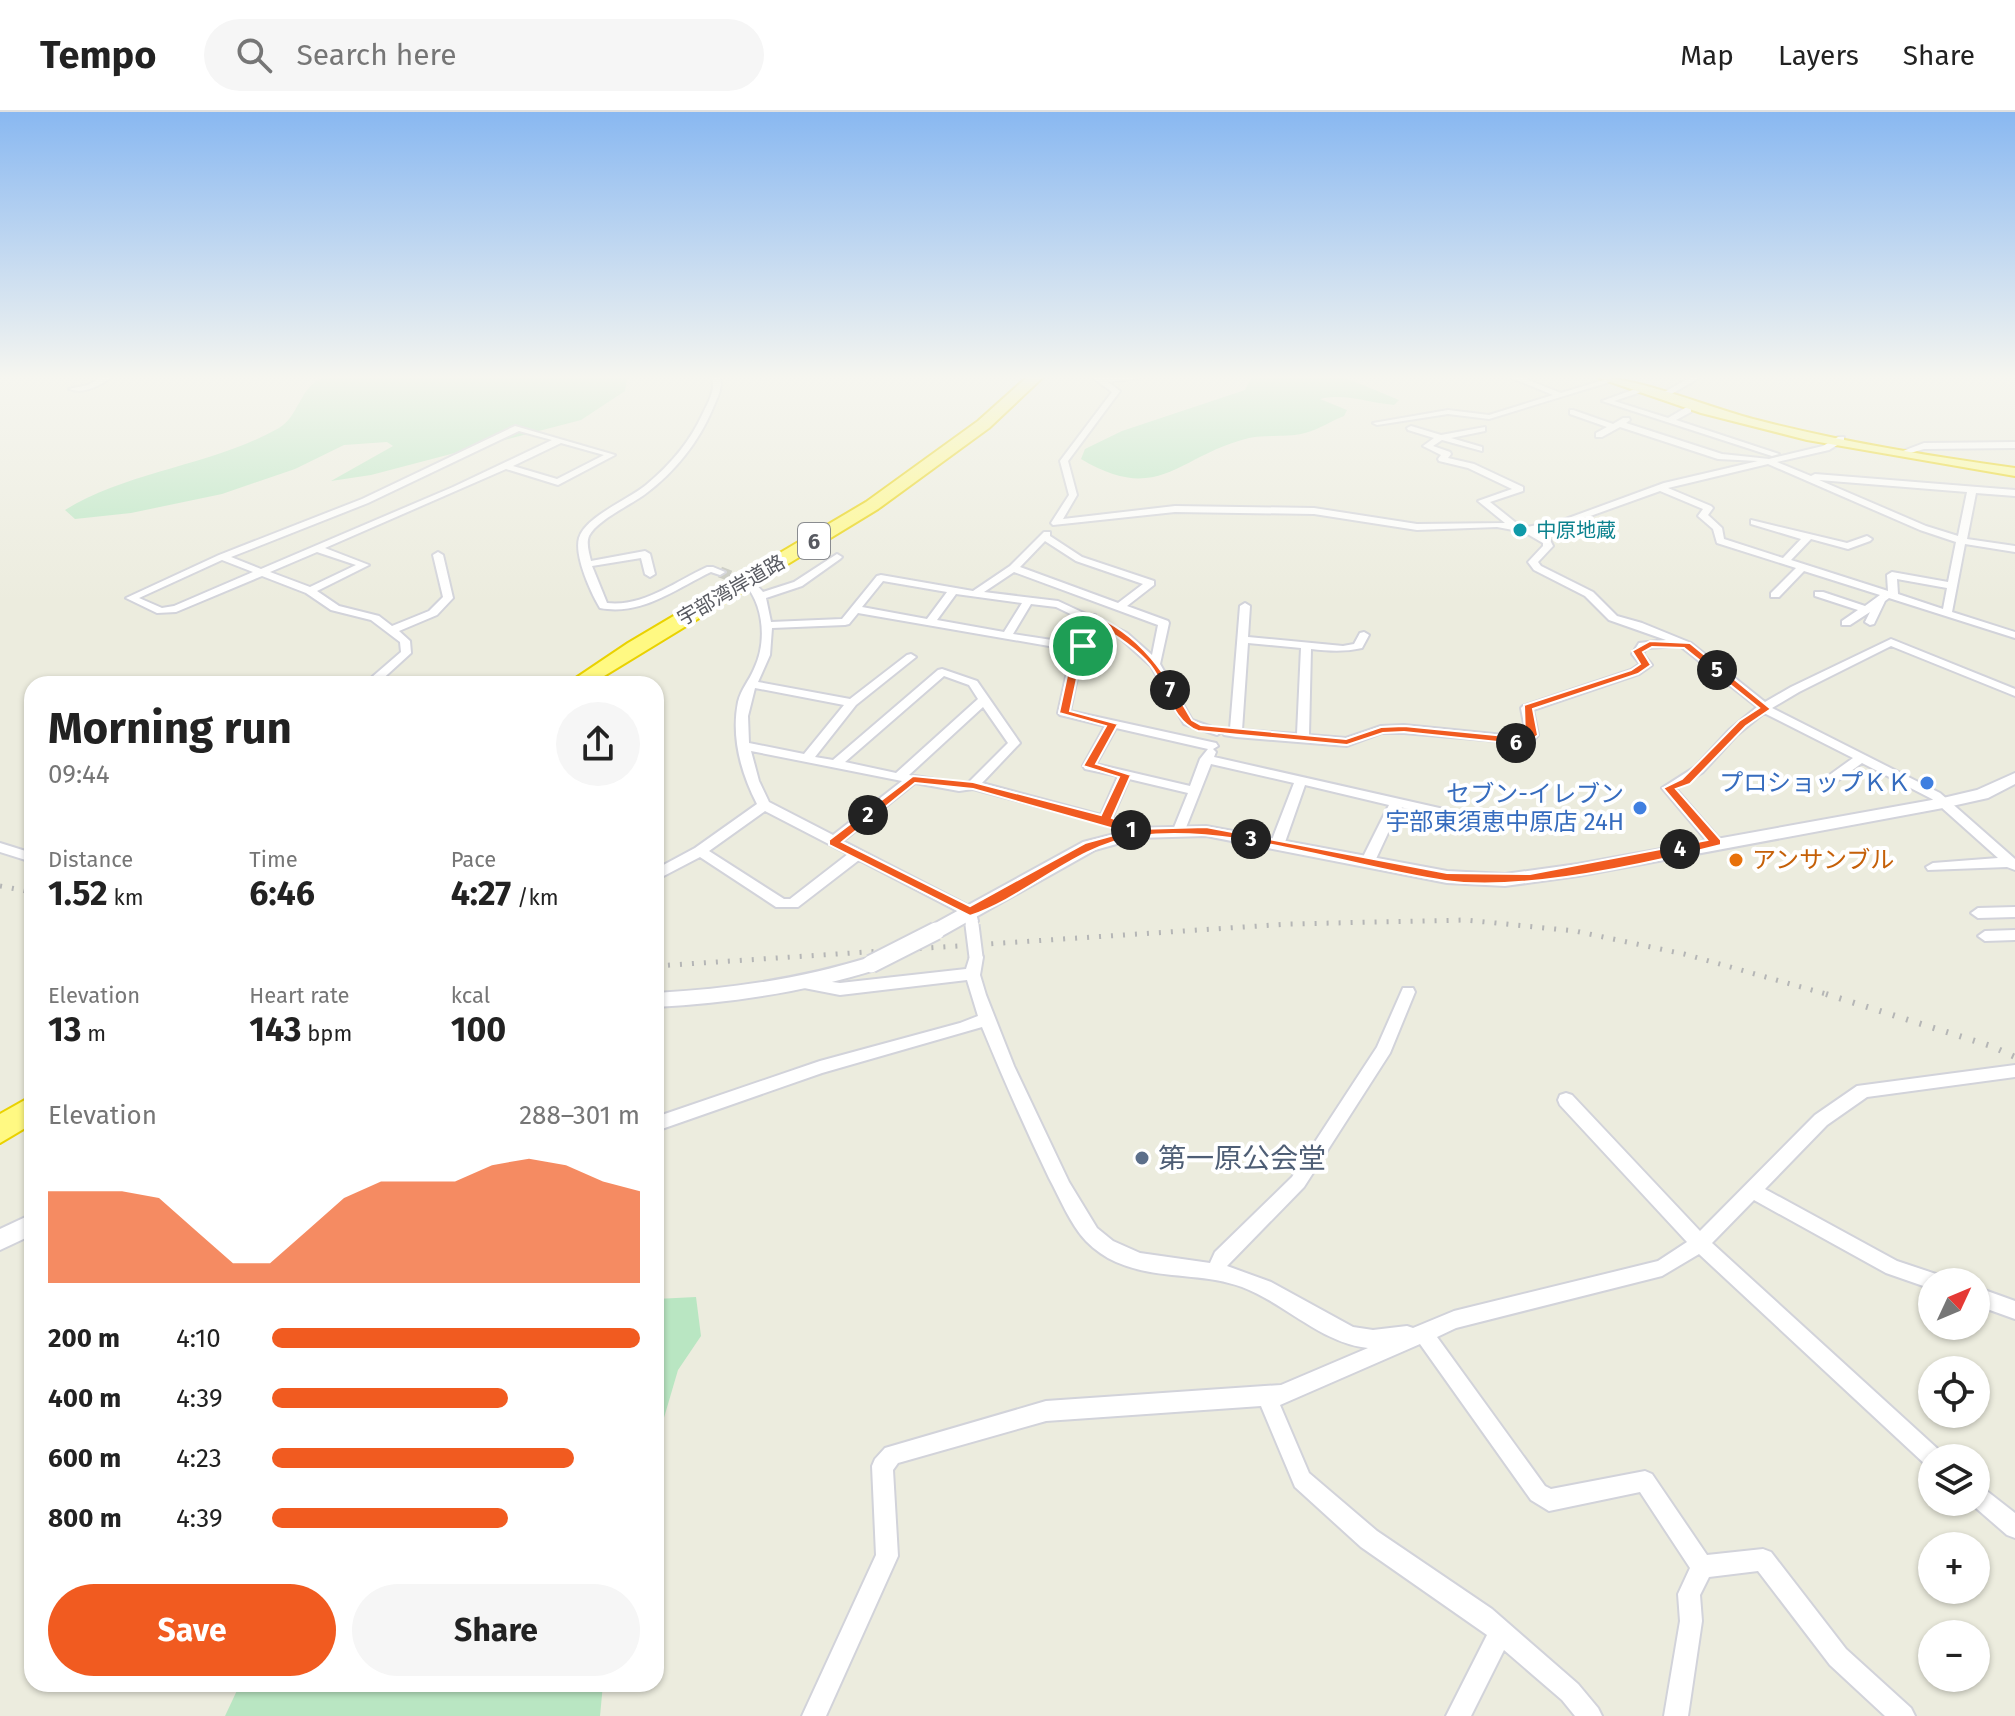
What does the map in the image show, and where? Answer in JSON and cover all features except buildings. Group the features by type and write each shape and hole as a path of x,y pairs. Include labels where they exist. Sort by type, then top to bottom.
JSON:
{"highway":[{"name":"宇部湾岸道路","path":"590,676 915,479 950,453"},
{"path":"1914,453 2015,469"},
{"path":"1918,453 2015,469"},
{"path":"0,1130 24,1114"}],"street":[{"path":"468,453 421,476 222,557 131,598 161,611 176,609 533,453"},
{"path":"505,466 558,482 611,455 604,453"},
{"path":"684,453 647,488 584,536 596,595 604,606 615,608 641,604 710,569 720,572"},
{"path":"1070,453 1064,461 1073,495 1056,523 1153,511 1219,509 1314,511 1440,528 1485,524 1522,529 1577,518 1661,488 1803,453"},
{"path":"1444,453 1447,454 1441,462 1471,466 1520,489 1483,501 1548,546 1533,562 1537,568 1589,594 1613,618 1683,643 1766,709 1862,757 1943,803 2013,864"},
{"path":"1707,453 1770,463 1923,528 1962,541 2015,549"},
{"path":"1770,453 1787,458"},
{"path":"421,476 432,480"},
{"path":"1803,476 2015,493"},
{"path":"444,485 456,489"},
{"path":"1661,488 1708,508 1703,516 1717,528 1720,541 1887,597 2015,635"},
{"path":"1947,613 1972,488"},
{"path":"1754,522 1848,546 1867,539"},
{"path":"975,594 1013,568 1046,536 1079,559 1150,583 1121,606"},
{"path":"1784,562 1807,538"},
{"path":"310,591 364,565 315,548"},
{"path":"588,564 645,554 650,574"},
{"path":"392,630 433,613 448,598 438,555"},
{"path":"222,557 310,591 335,608 375,618 392,630 405,641 406,653 379,676"},
{"path":"761,596 798,584 837,557"},
{"path":"1013,568 1164,623 1155,664"},
{"path":"1775,595 1802,568"},
{"path":"1870,622 1887,597 1892,575 1953,586"},
{"path":"765,625 797,621 845,622 881,578 1058,604 1091,617 1123,635 1155,664 1188,722 1217,731 1347,742 1381,730 1404,729 1527,741 1532,735 1527,708 1635,672 1646,665 1637,654 1643,645 1683,643"},
{"path":"749,583 761,596 766,654 744,704 744,746 753,786 764,805 971,918"},
{"path":"930,622 953,591"},
{"path":"1819,594 1865,609"},
{"path":"1846,623 1887,597"},
{"path":"1007,635 1028,601"},
{"path":"1236,733 1245,640 1245,606"},
{"path":"854,609 1078,648 1083,646 1091,617"},
{"path":"1245,640 1343,649 1358,646 1364,635"},
{"path":"1716,843 1668,788 1686,781 1742,724 1780,696 1891,642 2015,693"},
{"path":"1303,737 1306,646"},
{"path":"1078,648 1064,713 1112,724 1301,780 1457,816"},
{"path":"807,759 852,703 911,657"},
{"path":"836,764 942,672 973,683 1014,743 973,785"},
{"path":"751,684 852,703"},
{"path":"833,842 906,778 985,699"},
{"path":"1112,724 1089,766 1193,790"},
{"path":"1179,830 1217,731"},
{"path":"744,746 906,778 973,785 1105,820 1138,833"},
{"path":"1832,779 1862,757"},
{"path":"1105,820 1125,775"},
{"path":"664,1000 723,998 809,984 871,964 936,931 971,918 1089,846 1138,833 1206,831 1447,877 1505,880 1566,873 1943,803 1982,794 2015,778"},
{"path":"1277,845 1301,780"},
{"path":"1368,861 1396,803"},
{"path":"664,871 700,851 764,805"},
{"path":"0,847 24,855"},
{"path":"700,851 781,904 793,904 856,855"},
{"path":"1933,867 2013,864"},
{"path":"1978,913 2015,912"},
{"path":"971,918 974,966 986,1019 1069,1201 1091,1234 1122,1257 1152,1267 1215,1272 1256,1284 1353,1336 1375,1340 1423,1333"},
{"path":"1985,936 2015,935"},
{"path":"809,984 840,989 974,966"},
{"path":"1215,1272 1221,1258 1298,1182 1384,1049 1408,992"},
{"path":"664,1121 820,1067 964,1028 986,1019"},
{"path":"814,1716 887,1556 882,1466 892,1455 1046,1411 1281,1395 1454,1320 1529,1298 1662,1268 1700,1243 1821,1120 1863,1091 2015,1071"},
{"path":"1566,1100 1700,1243 1918,1444"},
{"path":"1753,1191 1892,1267 1918,1276"},
{"path":"0,1240 24,1228"},
{"path":"1990,1301 2015,1310"},
{"path":"1423,1333 1538,1493 1549,1500 1645,1481 1702,1567"},
{"path":"1267,1397 1302,1480 1369,1539 1426,1575 1501,1632 1570,1692 1590,1716"},
{"path":"1990,1506 2015,1527"},
{"path":"1702,1567 1763,1560 1838,1657 1903,1716"},
{"path":"1676,1716 1691,1621 1689,1594 1702,1567"},
{"path":"1458,1716 1501,1632"}],"green space":[{"path":"221,453 328,453 295,469 222,494 131,513 75,519 65,510 117,486"},
{"path":"381,453 456,453 371,475 331,481"},
{"path":"1083,453 1210,453 1168,472 1131,478 1108,472 1081,459"},
{"path":"696,1297 701,1336 678,1370 664,1418 664,1299"},
{"path":"236,1692 602,1692 600,1716 225,1716"}],"tunnel":[{"path":"720,572 749,583"}],"railway":[{"path":"0,886 24,890"},
{"path":"664,965 1289,924 1466,920 1575,931 1684,954 1827,994"},
{"path":"1827,994 1833,996"},
{"path":"1827,994 1991,1046 2015,1057"}],"place":[{"name":"中原地蔵","path":"1520,530"},
{"name":"プロショップＫＫ","path":"1927,783"},
{"name":"セブン-イレブン 宇部東須恵中原店 24H","path":"1640,808"},
{"name":"アンサンブル","path":"1736,860"},
{"name":"第一原公会堂","path":"1142,1158"}],"route":[{"path":"1083,646 1078,648 1064,713 1112,724 1089,766 1125,775 1105,820 1138,833 1089,846 970,912 833,842 913,779 959,787 973,785 1105,820 1138,833 1158,830 1206,831 1447,877 1530,878 1716,843 1668,788 1686,781 1742,724 1766,709 1687,645 1650,644 1643,645 1637,651 1646,665 1635,672 1527,708 1532,735 1527,741 1517,743 1404,729 1381,730 1347,742 1236,733 1198,728 1188,722 1155,664 1123,635 1091,617 1083,646"}]}
